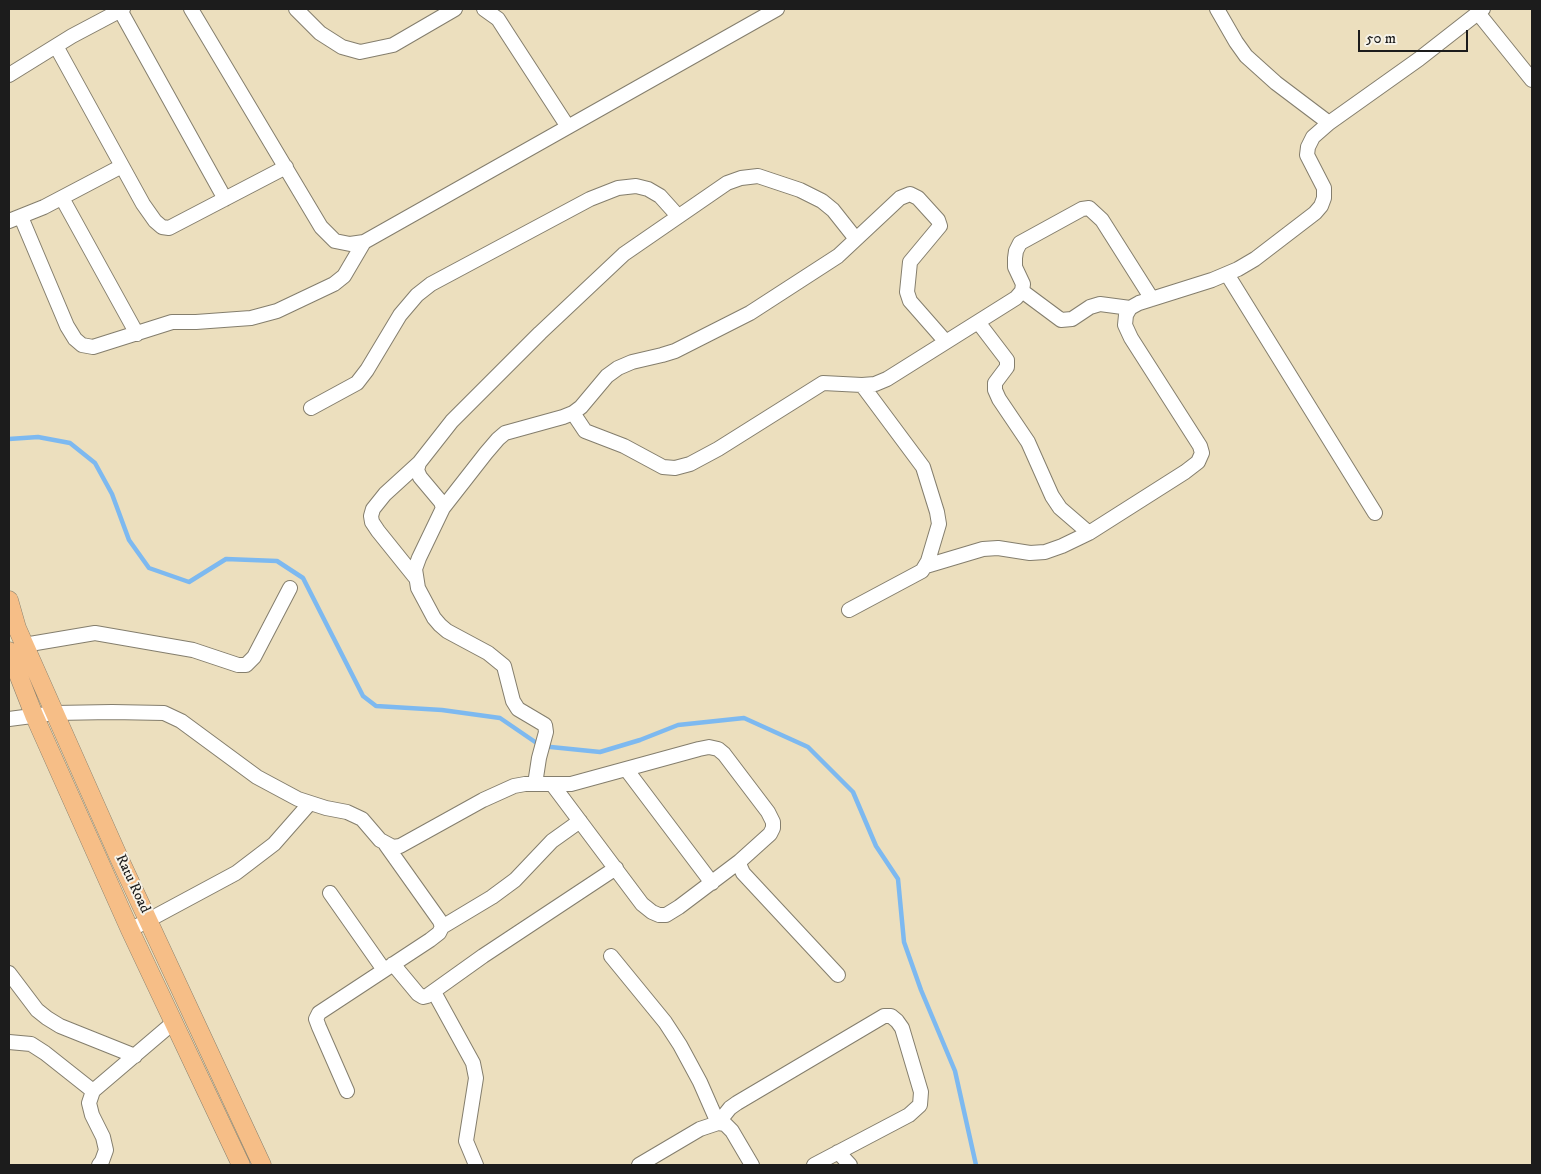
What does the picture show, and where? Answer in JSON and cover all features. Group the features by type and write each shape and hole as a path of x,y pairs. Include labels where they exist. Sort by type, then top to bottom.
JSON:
{"main road":[{"name":"Ratu Road","path":"9,600 17,648 34,715 130,930 240,1165"},
{"name":"Ratu Road","path":"17,648 55,713 148,920 262,1165"}],"street":[{"path":"191,9 321,227 335,241 350,244 364,242 776,9"},
{"path":"296,9 320,33 342,47 360,52 393,45 455,9"},
{"path":"484,9 498,19 508,32 568,127"},
{"path":"1217,9 1246,56 1276,83 1328,123"},
{"path":"9,75 56,46 122,10 225,199"},
{"path":"926,566 983,549 998,548 1030,553 1045,552 1062,546 1088,532 1198,462 1202,453 1200,446 1131,338 1125,325 1126,315 1130,308 1139,303 1212,280 1255,259 1315,213 1321,206 1324,198 1324,188 1307,155 1308,146 1328,123 1419,59 1480,11 1532,80"},
{"path":"56,46 144,204 154,221 162,227 170,228 286,167"},
{"path":"122,166 62,198 15,219 67,326 75,339 82,345 93,347 172,322 241,320 277,310 334,284 344,276 364,242"},
{"path":"415,577 372,522 373,509 419,463 452,422 540,333 624,254 727,183 741,178 758,176 800,190 822,201 833,210 856,239"},
{"path":"310,408 357,383 372,363 400,315 417,295 431,284 590,199 618,188 636,186 648,189 660,196 678,216"},
{"path":"535,784 546,732 545,725 518,709 504,666 488,653 440,626 418,588 415,577 415,569 419,558 443,508 498,439 505,433 573,413 607,376 618,368 632,362 675,351 750,313 838,256 900,198 910,194 918,198 938,220 940,226 910,262 907,292 910,301 946,342"},
{"path":"62,198 137,334"},
{"path":"573,413 585,431 624,446 663,466 675,468 690,464 718,449 823,383 862,385 875,384 887,379 1016,298 1022,291 1023,284 1014,258 1020,243 1082,209 1089,208 1102,220 1152,299"},
{"path":"1227,274 1375,513"},
{"path":"1022,291 1062,320 1072,319 1090,307 1100,304 1130,308"},
{"path":"978,322 1007,360 1007,367 995,384 995,390 999,399 1028,442 1048,488 1060,508 1088,532"},
{"path":"849,610 918,574 926,566 938,530 938,512 923,467 862,385"},
{"path":"419,463 417,470 420,478 441,502 443,508"},
{"path":"17,648 94,633 193,650 238,665 246,665 254,658 290,588"},
{"path":"9,719 55,713 112,712 164,713 181,721 257,777 298,799 326,808 347,812 362,819 386,845 440,921 442,927"},
{"path":"386,845 400,846 483,800 514,786 535,784 552,784 571,784 709,746 718,749 724,754 768,812 773,822 773,828 770,834 740,861 679,907 666,915 659,915 642,904 552,784"},
{"path":"626,769 712,882"},
{"path":"130,930 236,874 274,844 310,803"},
{"path":"347,1091 316,1019 323,1009 434,937 442,927 492,897 515,880 552,841 580,821"},
{"path":"740,861 743,873 838,975"},
{"path":"330,893 389,967 422,997 434,992 483,956 616,868"},
{"path":"611,956 665,1022 680,1045 700,1082 718,1123"},
{"path":"9,973 38,1010 47,1018 60,1026 135,1056"},
{"path":"434,992 473,1062 476,1078 466,1141 476,1165"},
{"path":"718,1123 730,1108 737,1103 884,1016 891,1016 902,1028 921,1092 920,1104 909,1116 814,1165"},
{"path":"99,1165 106,1150 103,1137 92,1115 89,1103 93,1091 174,1022"},
{"path":"9,1042 31,1044 46,1053 93,1091"},
{"path":"639,1165 700,1129 718,1123 725,1124 732,1131 752,1165"},
{"path":"838,1152 850,1165"}],"waterway":[{"path":"9,439 38,437 70,443 95,463 112,494 129,540 149,568 189,582 226,559 277,561 303,578 363,696 376,706 442,710 500,718 541,746 600,752 640,740 678,725 744,718 808,747 853,792 876,846 898,879 904,942 921,990 955,1071 976,1165"}]}
